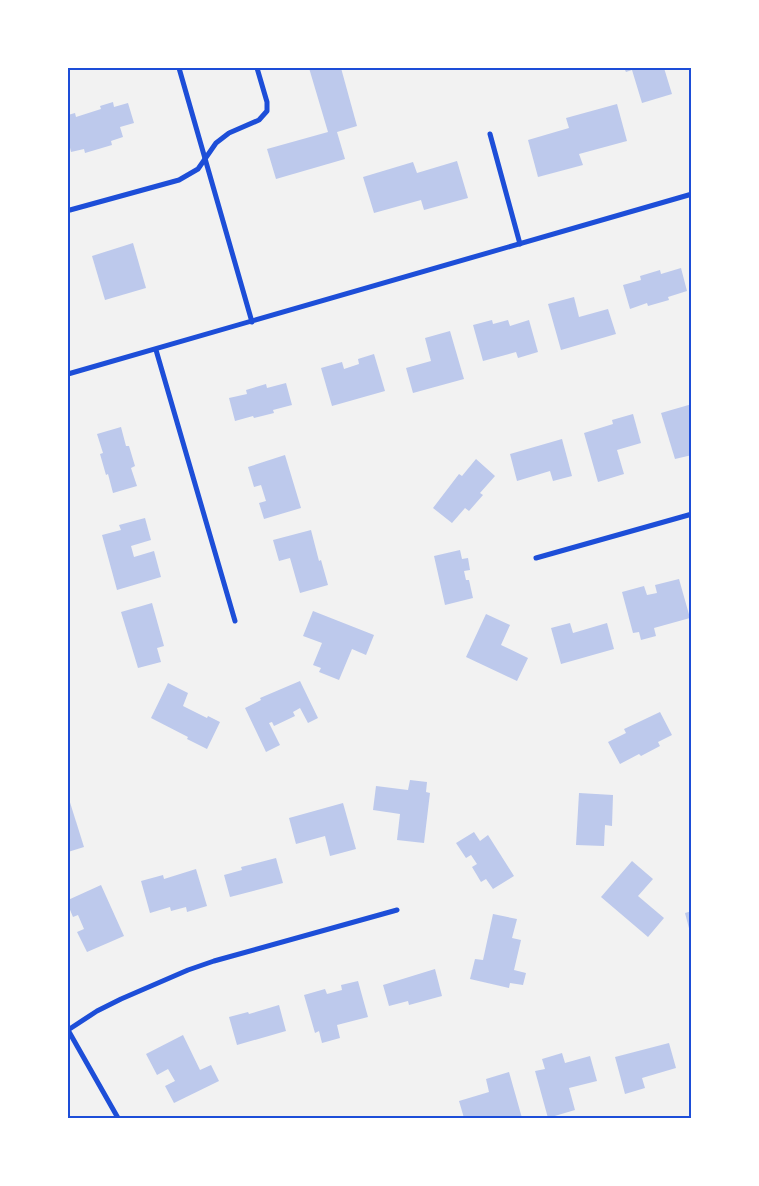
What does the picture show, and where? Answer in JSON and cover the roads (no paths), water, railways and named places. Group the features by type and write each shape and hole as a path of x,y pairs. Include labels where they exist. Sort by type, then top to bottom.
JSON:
{"street":[{"path":"179,68 252,322"},
{"path":"70,210 179,180 198,169 216,143 229,133 259,120 267,111 267,102 257,68"},
{"path":"490,134 520,244"},
{"path":"68,374 692,194"},
{"path":"156,350 235,622"},
{"path":"536,558 692,514"},
{"path":"118,1118 68,1030 97,1011 121,999 188,970 397,910"}]}
